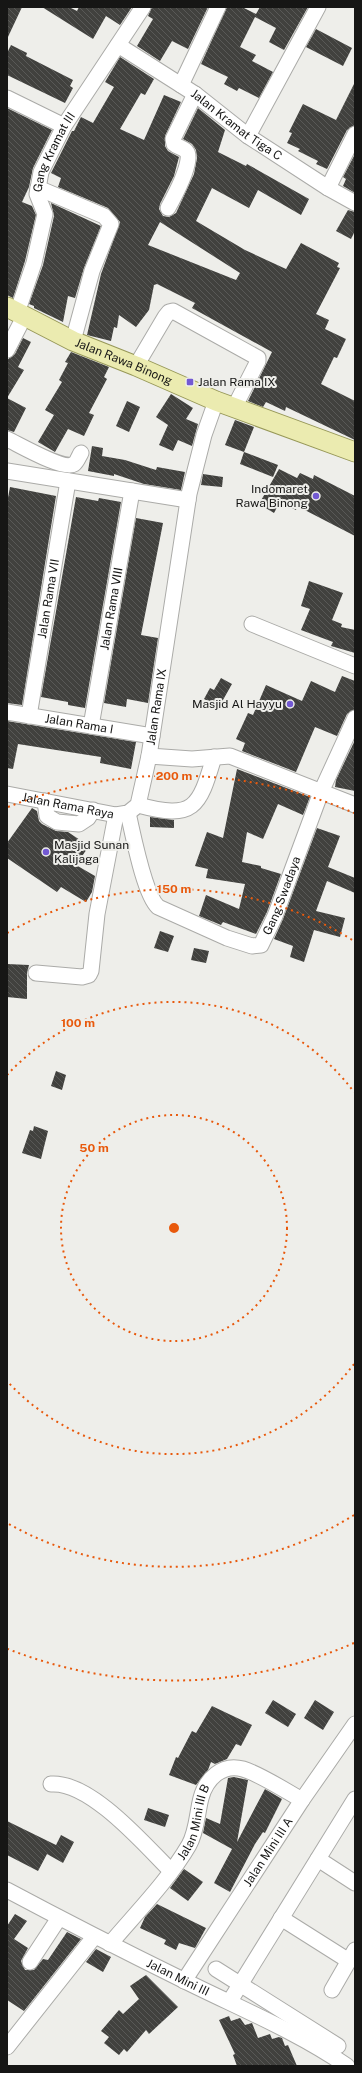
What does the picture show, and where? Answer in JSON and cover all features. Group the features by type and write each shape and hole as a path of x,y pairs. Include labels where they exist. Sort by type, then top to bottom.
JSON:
{"main road":[{"name":"Jalan Rawa Binong","path":"16,312 73,341 136,366 216,401 355,452"}],"street":[{"name":"Gang Kramat III","path":"7,350 16,312 34,263 45,214 37,194 41,172 64,126 143,7"},
{"path":"181,85 218,7"},
{"path":"248,136 318,7"},
{"name":"Jalan Kramat Tiga C","path":"118,45 195,94 248,136 328,188 355,203"},
{"path":"168,208 185,172 188,156 188,152 174,144 173,139 195,94"},
{"path":"7,98 64,126"},
{"path":"328,188 355,134"},
{"path":"38,188 104,216 111,224 92,271 73,341"},
{"path":"136,366 169,312 174,311 214,335 258,358 258,361 234,408"},
{"name":"Jalan Rama IX","path":"36,973 77,977 89,975 91,971 97,914 128,811 149,756 188,500 204,435 216,401"},
{"path":"7,439 60,464 69,466 74,464 80,453"},
{"path":"7,471 188,500"},
{"name":"Jalan Rama VII","path":"29,716 68,481"},
{"name":"Jalan Rama VIII","path":"91,726 132,491"},
{"path":"252,624 355,666"},
{"name":"Jalan Rama I","path":"7,712 152,736"},
{"name":"Gang Swadaya","path":"128,811 143,874 153,902 170,912 252,946 261,945 266,938 320,792 355,718"},
{"path":"149,756 192,759 230,756 355,805"},
{"name":"Jalan Rama Raya","path":"7,794 93,810 175,812 193,804 204,789 214,757"},
{"name":"Jalan Mini III A","path":"184,1981 302,1800 355,1724"},
{"name":"Jalan Mini III B","path":"110,1944 171,1871 193,1837 202,1795 207,1781 214,1774 227,1769 242,1769 302,1800"},
{"path":"51,1784 70,1786 84,1793 135,1834 171,1871"},
{"path":"230,2001 318,1859 354,1805"},
{"path":"318,1859 355,1883"},
{"name":"Jalan Mini III","path":"8,1892 94,1937 184,1981 230,2001 327,2052 347,2066"},
{"path":"30,1962 59,1918"},
{"path":"281,1918 352,1955 332,1990"},
{"path":"7,2047 94,1937"},
{"path":"216,1969 338,2046"}],"building":[{"path":"7,7 22,7 7,39"},
{"path":"42,7 69,7 77,11 79,7 132,7 120,25 106,16 93,39"},
{"path":"152,7 208,7 188,49 172,41 160,61 137,46 153,19 148,16"},
{"path":"227,7 242,7 256,14 260,7 308,7 284,50 269,42 276,28 255,17 240,47 256,55 252,61 273,72 259,98 239,88 237,91 224,84 228,77 201,64"},
{"path":"316,29 352,48 343,66 306,47"},
{"path":"11,45 27,53 26,56 73,80 70,86 73,88 65,103 7,75 7,53"},
{"path":"120,57 154,79 145,95 141,93 120,129 144,140 164,95 181,102 165,136 165,146 168,151 179,157 174,176 160,204 159,209 163,216 169,217 176,213 194,174 197,158 196,150 192,144 183,139 198,108 225,130 218,152 246,166 247,164 309,199 301,215 258,190 249,208 212,188 196,221 245,250 286,269 301,243 339,263 337,267 340,268 316,314 329,320 325,329 346,339 337,358 334,357 321,384 355,401 355,440 286,407 285,411 266,402 263,407 248,401 272,352 192,308 195,303 157,284 154,285 149,310 136,327 119,315 117,328 114,327 111,341 87,335 101,274 120,222 108,208 58,187 61,178 51,173 72,131 74,131 81,117 93,123 114,87 105,82","holes":["160,222 240,273 236,280 148,245"]},
{"path":"355,82 355,125 347,130 327,169 316,164 318,161 298,151 300,149 287,143 292,133 289,132 303,104 336,120"},
{"path":"7,108 52,130 33,168 29,187 22,202 32,206 36,215 25,261 13,298 7,295"},
{"path":"355,154 355,193 343,186 346,179 343,177"},
{"path":"51,203 101,226 84,268 75,298 68,296 63,322 29,304 43,265 54,216"},
{"path":"348,210 355,212 355,231 351,239 336,231"},
{"path":"23,338 31,342 18,367 24,370 7,398 7,360 15,354"},
{"path":"71,352 109,367 104,377 107,379 89,413 94,415 84,436 68,429 55,452 38,442 54,415 45,410 62,382 59,380 68,363 65,362"},
{"path":"171,394 193,408 186,419 198,424 192,446 178,440 173,451 159,445 168,425 156,417"},
{"path":"7,398 26,408 14,432 7,430"},
{"path":"127,401 140,407 129,432 116,426"},
{"path":"235,420 254,427 244,452 225,445"},
{"path":"92,446 103,448 102,456 125,460 156,470 157,467 185,472 181,490 144,484 114,474 114,476 88,471"},
{"path":"244,452 278,465 273,477 240,464"},
{"path":"279,469 297,478 300,473 313,479 314,475 355,496 355,536 297,506 296,510 280,502 274,513 259,504"},
{"path":"203,474 223,477 222,487 201,485"},
{"path":"10,487 56,496 22,705 7,703 7,503"},
{"path":"76,497 98,501 99,498 121,502 85,708 68,705 68,702 41,697"},
{"path":"136,518 163,523 141,635 158,638 148,703 127,699 126,707 104,703"},
{"path":"309,581 343,593 332,620 342,624 341,627 355,630 355,653 331,646 333,642 301,630 310,609 301,606"},
{"path":"342,676 355,681 355,709 347,714 337,736 315,727 296,772 242,751 245,743 236,739 248,713 253,715 266,685 302,701 311,681 335,692"},
{"path":"221,678 232,684 219,707 204,699 210,688 214,690"},
{"path":"7,721 136,742 131,769 100,763 101,757 18,744 13,769 7,768"},
{"path":"355,740 355,791 335,787 336,780"},
{"path":"237,769 310,797 303,815 278,804 263,839 247,832 242,862 261,866 261,868 281,874 267,912 256,934 223,922 221,925 199,916 206,895 239,909 245,884 206,878 208,869 195,866 207,832 223,838"},
{"name":"Masjid Sunan Kalijaga","path":"32,808 37,811 39,821 42,824 56,831 68,832 89,846 76,865 95,876 92,892 86,902 61,887 57,892 7,858 7,843"},
{"path":"150,817 174,820 174,828 150,827"},
{"path":"317,828 340,836 328,867 355,878 355,893 327,881 316,911 345,918 340,937 314,930 304,962 290,957 293,946 274,939"},
{"path":"160,931 174,936 168,952 154,948"},
{"path":"194,948 209,951 206,963 191,960"},
{"path":"7,964 29,965 27,973 27,999 7,997"},
{"path":"56,1071 66,1075 62,1090 51,1086"},
{"path":"34,1126 48,1131 41,1159 22,1153 30,1130 33,1131"},
{"path":"273,1700 296,1714 288,1727 265,1713"},
{"path":"315,1700 334,1712 323,1730 304,1718"},
{"path":"212,1706 252,1725 241,1746 236,1744 227,1759 215,1764 211,1762 208,1770 196,1785 169,1775 176,1757 178,1758 192,1731 196,1733"},
{"path":"234,1777 248,1780 237,1842 265,1789 282,1799 265,1833 263,1832 255,1844 230,1892 214,1883 232,1849 203,1833 206,1818 220,1824 228,1778"},
{"path":"148,1808 169,1815 165,1827 144,1820"},
{"path":"7,1821 56,1845 61,1835 74,1842 63,1863 47,1854 38,1871 7,1855"},
{"path":"184,1869 203,1882 188,1901 170,1888"},
{"path":"157,1904 206,1928 195,1948 179,1943 176,1950 164,1944 166,1940 140,1928 145,1917"},
{"path":"15,1914 27,1921 14,1939 28,1948 21,1961 25,1970 34,1970 43,1959 48,1960 67,1932 81,1939 24,2011 7,2000 7,1926"},
{"path":"96,1949 111,1957 103,1972 86,1962"},
{"path":"146,1975 178,2007 149,2034 146,2030 127,2052 124,2049 119,2055 104,2043 109,2037 101,2031 119,2010 123,2014 139,1999 130,1986"},
{"path":"229,2016 231,2021 240,2018 245,2025 252,2023 258,2038 270,2034 272,2039 279,2037 282,2038 285,2046 288,2045 297,2066 237,2066 233,2055 235,2054 219,2020"}],"place":[{"name":"Jalan Rama IX","path":"190,382"},
{"name":"Indomaret Rawa Binong","path":"316,496"},
{"name":"Masjid Al Hayyu","path":"290,704"},
{"name":"Masjid Sunan Kalijaga","path":"46,852"}]}
